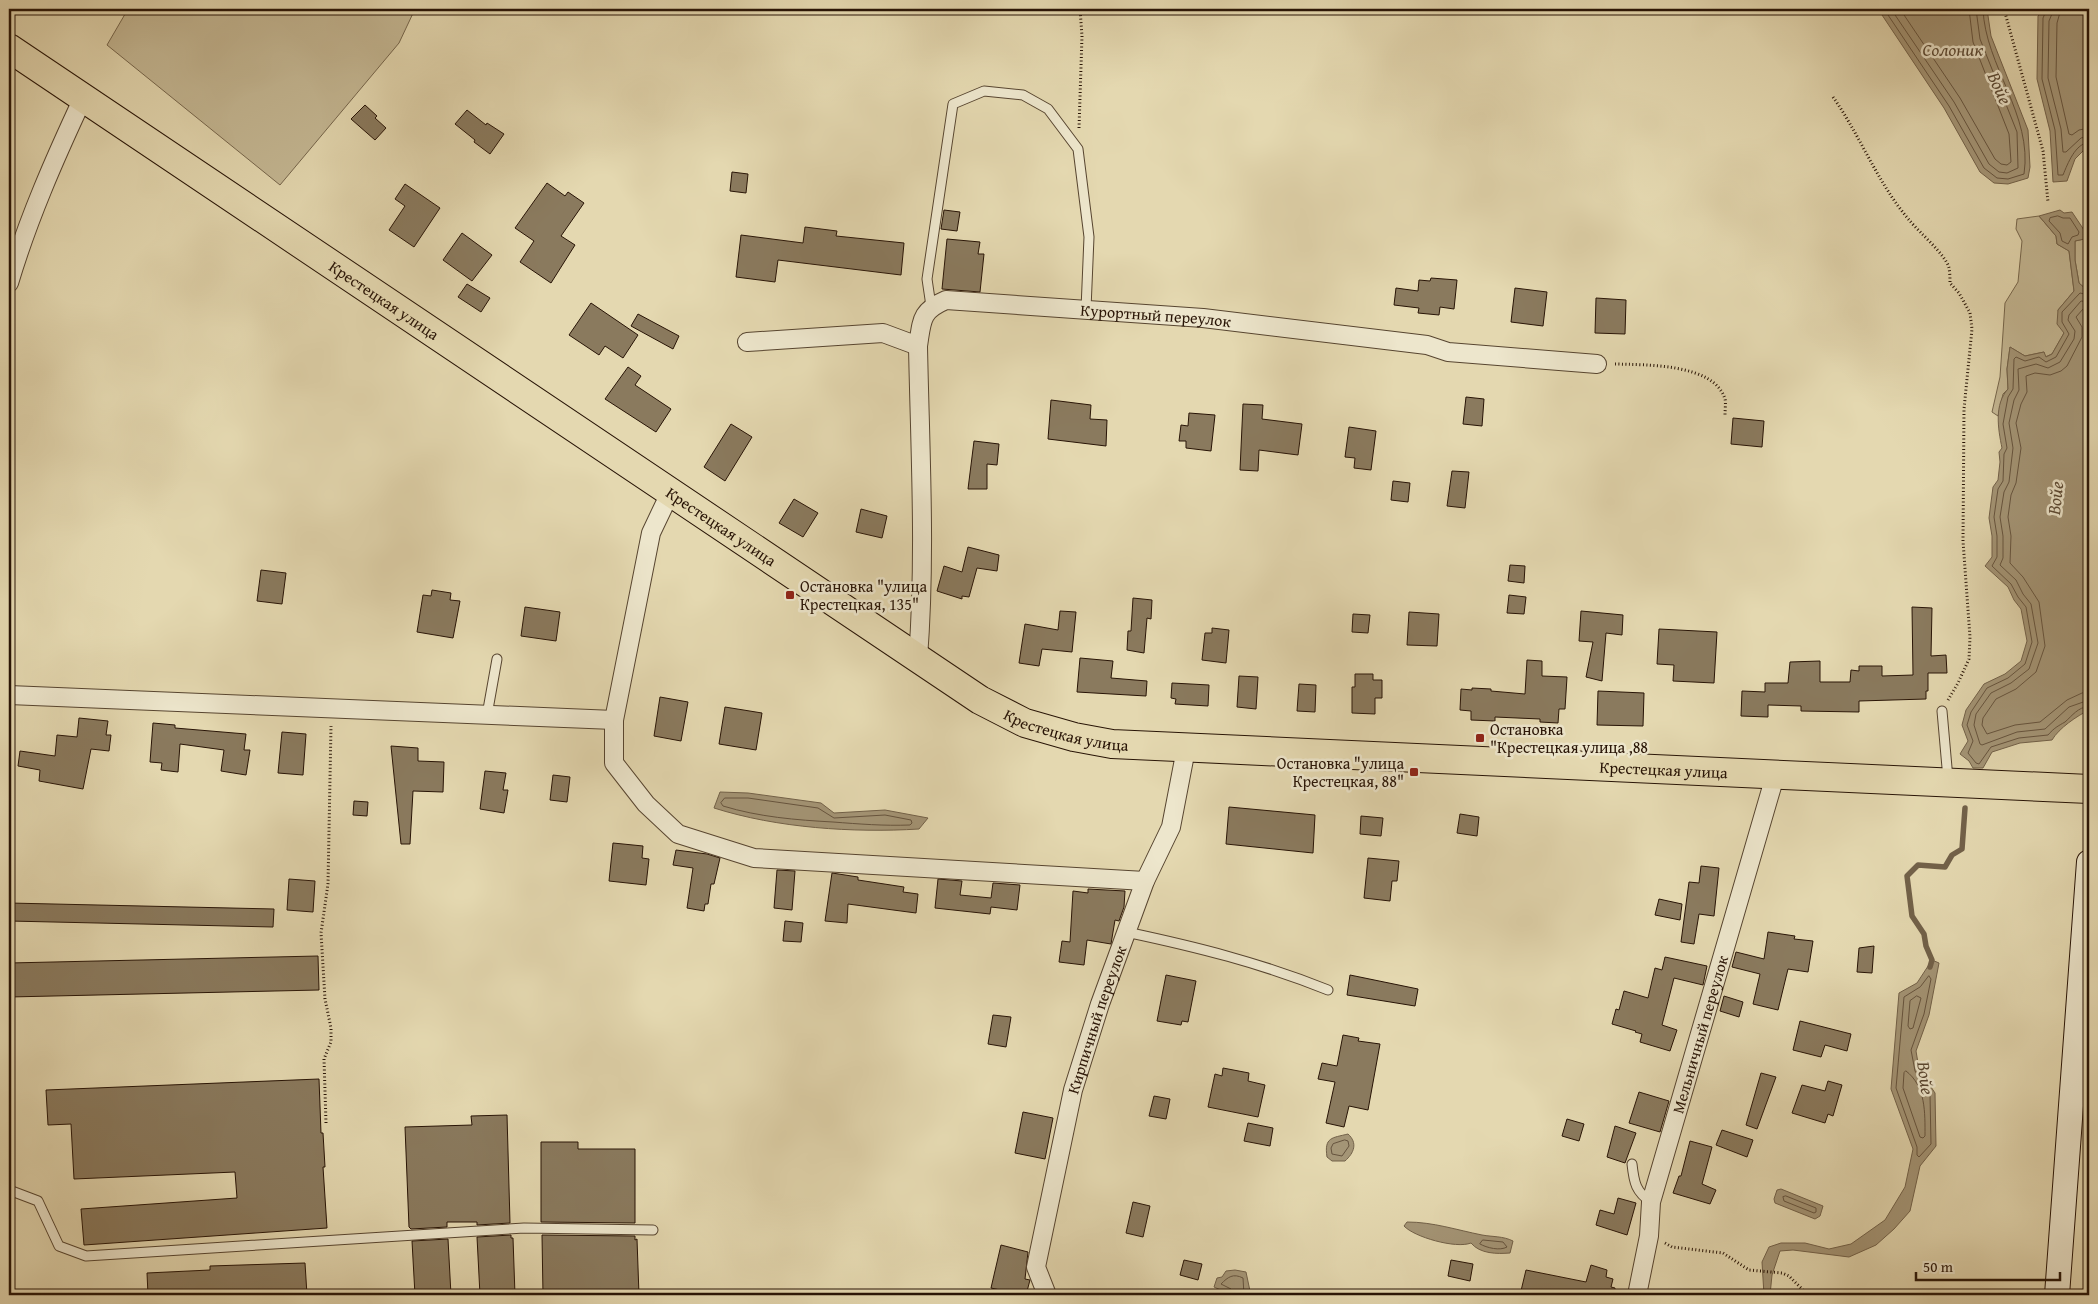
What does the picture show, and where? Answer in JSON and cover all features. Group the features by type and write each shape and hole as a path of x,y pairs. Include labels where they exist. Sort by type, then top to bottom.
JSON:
{"main road":[{"name":"Крестецкая улица","path":"9,48 980,700 1026,723 1074,737 1112,744 1186,749 2089,790"},
{"path":"2056,1295 2087,929 2089,862"}],"street":[{"path":"9,283 21,243 57,153 83,98"},
{"name":"Курортный переулок","path":"931,306 946,300 1213,320 1427,345 1448,352 1597,364"},
{"path":"918,658 922,612 922,553 918,346 922,322 931,306"},
{"path":"747,342 883,332 918,346"},
{"path":"670,493 651,533 614,720 614,762 646,804 678,834 754,858 1145,881"},
{"path":"9,695 614,720"},
{"name":"Кирпичный переулок","path":"1047,1295 1036,1268 1072,1090 1100,1004 1145,881 1171,827 1186,749"},
{"name":"Мельничный переулок","path":"1637,1295 1649,1236 1651,1202 1775,776"}],"lane":[{"path":"931,306 927,279 954,104 984,91 1023,95 1048,109 1078,149 1089,237 1086,309"},
{"path":"487,715 497,659"},
{"path":"1942,711 1949,784"},
{"path":"1126,932 1205,949 1291,975 1328,990"},
{"path":"1632,1164 1633,1178 1640,1195 1651,1202"},
{"path":"9,1190 38,1201 59,1246 86,1256 524,1228 653,1230"}],"path":[{"path":"1078,149 1082,36 1080,9"},
{"path":"2004,9 2043,151 2048,202"},
{"path":"1833,97 1850,122 1876,174 1910,221 1931,242 1949,266 1950,283 1960,293 1970,314 1972,329 1964,409 1963,541 1970,637 1969,659 1958,684 1942,711"},
{"path":"1597,364 1654,366 1688,371 1707,377 1719,388 1725,400 1725,415"},
{"path":"326,1123 324,1059 331,1042 331,1028 325,999 321,933 328,884 331,708"},
{"path":"1649,1236 1672,1247 1723,1253 1749,1270 1782,1273 1789,1276 1808,1295"}],"shaded area":[{"path":"128,9 415,9 399,43 280,185 107,45"},
{"path":"2039,216 2056,236 2057,244 2069,251 2074,291 2058,310 2064,333 2052,354 2045,357 2044,352 2025,356 2010,347 2007,369 2008,389 2003,394 1998,416 1992,412 2000,377 2005,303 2018,282 2022,241 2016,229 2017,219"},
{"path":"2089,238 2089,292 2079,283 2075,260 2075,241"}],"water":[{"name":"Солоник","path":"1878,9 1987,9 1991,36 2028,130 2030,167 2028,178 2008,184 1994,183 1980,172 1944,108"},
{"path":"2044,9 2089,9 2089,145 2075,159 2067,181 2053,182 2050,131 2037,79 2038,16"},
{"path":"2060,210 2064,213 2072,212 2084,230 2089,230 2089,238 2075,241 2075,260 2079,283 2089,292 2089,710 2059,731 2052,740 2020,743 1992,752 1983,768 1973,768 1969,761 1960,754 1968,741 1962,725 1966,710 1984,684 2005,674 2021,661 2027,641 2021,609 2008,587 1985,566 1992,557 1992,536 1989,518 1993,487 1998,480 1999,452 2002,448 1998,417 2001,402 2008,389 2007,369 2010,347 2025,356 2044,352 2046,357 2052,354 2064,333 2057,324 2058,310 2074,291 2069,251 2057,244 2056,236 2039,216"},
{"path":"720,792 748,793 821,803 834,813 885,810 928,818 919,829 842,829 789,824 738,815 714,808"},
{"path":"1932,960 1939,963 1929,1015 1916,1051 1919,1069 1935,1093 1936,1146 1920,1166 1910,1211 1876,1245 1849,1257 1793,1250 1780,1251 1772,1275 1770,1295 1764,1295 1762,1262 1769,1247 1781,1243 1805,1243 1829,1249 1851,1244 1885,1220 1905,1187 1913,1149 1891,1089 1899,993 1917,983"},
{"path":"1348,1134 1354,1144 1351,1155 1345,1161 1332,1161 1327,1157 1328,1142"},
{"path":"1781,1189 1823,1206 1820,1216 1815,1219 1775,1203 1774,1199 1777,1190"},
{"path":"1407,1222 1436,1225 1482,1235 1502,1237 1513,1241 1510,1253 1489,1252 1475,1247 1471,1243 1446,1243 1426,1238 1404,1226"},
{"path":"1226,1271 1246,1272 1249,1294 1227,1293 1214,1287 1217,1278 1222,1277"}],"building":[{"path":"365,105 386,128 375,140 351,119"},
{"path":"467,110 486,125 487,123 504,134 490,154 455,124"},
{"path":"732,172 748,174 746,193 730,191"},
{"path":"547,183 565,196 568,192 584,203 561,236 575,245 551,283 520,262 534,241 515,228"},
{"path":"405,184 440,208 414,247 389,230 405,206 395,199"},
{"path":"944,210 960,212 957,231 941,229"},
{"path":"805,227 837,231 836,236 904,243 901,275 778,260 775,282 736,277 741,235 803,243"},
{"path":"462,233 492,255 472,281 443,260"},
{"path":"947,239 980,242 978,254 984,254 980,292 942,289"},
{"path":"1431,278 1457,280 1454,309 1440,307 1439,315 1418,313 1419,308 1394,305 1396,288 1418,291 1419,280 1430,281"},
{"path":"467,284 490,298 481,312 458,297"},
{"path":"1515,288 1547,292 1543,326 1511,322"},
{"path":"1596,298 1626,300 1625,334 1595,333"},
{"path":"591,303 638,335 623,358 605,346 599,355 569,335"},
{"path":"638,314 679,336 673,349 631,326"},
{"path":"628,367 641,376 635,385 671,409 656,432 605,399"},
{"path":"1466,397 1484,399 1482,426 1463,424"},
{"path":"1051,400 1091,405 1090,419 1107,420 1106,446 1048,439"},
{"path":"1243,404 1263,405 1262,419 1302,424 1298,455 1259,450 1258,471 1240,470"},
{"path":"1189,413 1215,415 1211,451 1186,448 1186,441 1179,441 1181,425 1188,426"},
{"path":"1733,418 1764,421 1762,447 1731,444"},
{"path":"731,424 752,437 725,481 704,467"},
{"path":"1349,427 1376,431 1371,470 1354,468 1355,458 1345,457"},
{"path":"974,441 999,444 997,465 987,464 987,489 968,489"},
{"path":"1452,471 1469,472 1465,508 1447,506"},
{"path":"1393,481 1410,483 1408,502 1391,500"},
{"path":"794,499 818,513 803,537 779,523"},
{"path":"861,509 887,516 882,538 856,532"},
{"path":"968,547 999,555 997,571 977,568 969,597 962,596 962,599 937,591 944,566 962,572"},
{"path":"1510,565 1525,566 1524,583 1508,581"},
{"path":"261,570 286,573 282,604 257,601"},
{"path":"432,590 451,593 450,600 460,601 453,638 417,632 423,595 431,596"},
{"path":"1509,595 1526,597 1524,614 1507,613"},
{"path":"1133,598 1152,600 1151,619 1147,618 1144,653 1127,650 1128,631 1131,631"},
{"path":"525,607 560,612 556,641 521,636"},
{"path":"1912,607 1932,608 1931,656 1946,655 1947,673 1928,673 1926,699 1859,701 1859,712 1801,711 1801,706 1768,705 1768,717 1741,716 1742,691 1765,692 1765,683 1788,683 1790,662 1820,661 1820,682 1850,682 1851,670 1859,671 1859,666 1882,666 1882,676 1913,675"},
{"path":"1060,611 1076,612 1072,652 1042,649 1039,666 1019,663 1025,624 1058,630"},
{"path":"1581,611 1623,615 1622,635 1606,633 1602,681 1586,677 1593,642 1579,641"},
{"path":"1409,612 1439,614 1437,646 1407,645"},
{"path":"1353,614 1370,615 1368,633 1352,632"},
{"path":"1212,628 1229,630 1226,663 1202,660 1205,633 1212,633"},
{"path":"1659,629 1717,632 1714,683 1673,681 1674,665 1657,664"},
{"path":"1080,658 1113,661 1111,678 1147,681 1146,696 1077,692"},
{"path":"1527,660 1542,661 1542,676 1567,677 1565,709 1559,709 1558,723 1540,722 1540,719 1495,717 1495,721 1471,720 1471,711 1460,710 1461,689 1491,689 1491,691 1525,694"},
{"path":"1355,674 1373,674 1373,680 1382,680 1382,698 1375,698 1375,714 1352,713 1352,687 1355,687"},
{"path":"1239,676 1258,677 1256,709 1237,707"},
{"path":"1172,683 1209,685 1208,706 1175,704 1176,699 1171,698"},
{"path":"1299,684 1316,685 1315,712 1297,711"},
{"path":"1598,691 1644,693 1643,726 1597,725"},
{"path":"660,697 688,702 681,741 654,736"},
{"path":"725,707 762,713 756,750 719,744"},
{"path":"79,718 108,721 106,735 111,735 109,751 91,749 83,789 39,781 40,770 18,766 20,751 55,756 57,735 77,737"},
{"path":"153,723 175,725 175,728 246,734 244,750 250,750 246,775 221,771 224,750 180,744 178,772 161,770 162,763 150,762"},
{"path":"282,732 306,734 303,775 278,773"},
{"path":"391,746 418,748 418,761 444,762 443,792 413,791 410,844 401,844"},
{"path":"485,771 506,773 503,790 508,790 504,813 480,809"},
{"path":"553,775 570,777 567,802 550,800"},
{"path":"354,801 368,802 367,816 353,815"},
{"path":"1229,807 1315,815 1313,853 1226,844"},
{"path":"1460,814 1479,817 1477,836 1457,833"},
{"path":"1361,816 1383,818 1381,836 1360,834"},
{"path":"613,843 643,846 642,858 649,859 646,885 609,881"},
{"path":"676,850 707,854 720,858 714,884 711,884 708,904 705,904 704,911 687,908 693,868 673,865"},
{"path":"1368,858 1399,861 1397,881 1392,881 1390,901 1364,898"},
{"path":"1701,866 1719,868 1714,916 1699,914 1694,944 1681,942 1689,882 1699,883"},
{"path":"777,870 795,871 792,910 774,908"},
{"path":"832,873 858,877 858,880 904,887 903,892 918,894 916,913 848,904 847,923 825,921"},
{"path":"289,879 315,881 313,912 287,910"},
{"path":"938,879 962,881 960,895 991,898 993,883 1020,885 1017,910 991,907 990,914 935,908"},
{"path":"1088,889 1125,891 1124,907 1119,921 1115,920 1111,944 1087,940 1084,965 1059,962 1062,941 1070,942 1073,891 1088,893"},
{"path":"1659,899 1682,904 1680,920 1655,915"},
{"path":"9,903 274,909 273,927 9,921"},
{"path":"785,921 803,923 801,942 783,941"},
{"path":"1768,932 1795,936 1794,939 1813,941 1808,972 1788,969 1778,1010 1753,1004 1760,974 1732,967 1736,952 1764,959"},
{"path":"1874,946 1872,973 1857,972 1859,948"},
{"path":"318,956 319,990 9,997 9,963"},
{"path":"1665,957 1707,966 1703,985 1674,978 1662,1025 1677,1030 1670,1051 1640,1042 1642,1034 1612,1024 1616,1009 1619,1010 1624,991 1648,998 1655,968 1662,970"},
{"path":"1166,975 1196,981 1188,1022 1182,1021 1181,1025 1157,1021"},
{"path":"1350,975 1418,989 1415,1006 1347,995"},
{"path":"1724,996 1743,1002 1739,1017 1720,1011"},
{"path":"993,1015 1011,1017 1006,1047 988,1044"},
{"path":"1800,1021 1851,1034 1847,1051 1825,1045 1821,1057 1793,1050"},
{"path":"1343,1035 1359,1038 1358,1041 1380,1044 1368,1110 1349,1106 1344,1127 1326,1123 1335,1082 1318,1079 1322,1063 1337,1066"},
{"path":"1223,1068 1249,1073 1248,1081 1265,1085 1258,1117 1208,1107 1215,1074 1222,1076"},
{"path":"1761,1073 1776,1077 1757,1129 1746,1125"},
{"path":"319,1079 327,1228 84,1245 81,1209 237,1198 235,1172 74,1179 71,1124 48,1125 46,1090"},
{"path":"1828,1081 1842,1085 1833,1116 1828,1114 1825,1123 1792,1113 1802,1085 1825,1091"},
{"path":"1639,1092 1669,1101 1660,1132 1629,1123"},
{"path":"1154,1096 1170,1099 1166,1119 1149,1116"},
{"path":"1023,1112 1053,1118 1045,1159 1015,1153"},
{"path":"507,1115 510,1223 477,1225 477,1222 447,1222 447,1227 411,1229 409,1227 405,1127 472,1125 471,1116"},
{"path":"1567,1119 1584,1124 1579,1141 1562,1136"},
{"path":"1248,1123 1273,1128 1270,1146 1244,1141"},
{"path":"1615,1126 1636,1133 1625,1163 1607,1157"},
{"path":"1722,1130 1753,1140 1747,1157 1716,1145"},
{"path":"1690,1141 1712,1147 1702,1184 1716,1190 1710,1204 1673,1193 1679,1176 1681,1176"},
{"path":"541,1142 578,1142 578,1149 635,1149 635,1223 541,1222"},
{"path":"1618,1198 1636,1203 1627,1235 1596,1225 1600,1210 1614,1214"},
{"path":"1133,1202 1150,1206 1143,1237 1126,1233"},
{"path":"511,1235 511,1238 513,1238 515,1295 480,1295 477,1237"},
{"path":"542,1235 635,1236 635,1240 637,1239 639,1295 543,1295"},
{"path":"448,1239 451,1295 415,1295 412,1241"},
{"path":"1001,1245 1028,1252 1025,1279 1030,1280 1026,1295 1009,1295 1009,1292 991,1288"},
{"path":"1184,1260 1202,1264 1198,1280 1180,1275"},
{"path":"1451,1260 1473,1264 1470,1281 1448,1276"},
{"path":"305,1263 307,1295 148,1295 147,1273 210,1270 210,1266"},
{"path":"1591,1265 1607,1270 1606,1277 1613,1279 1611,1287 1615,1288 1615,1295 1520,1295 1526,1270 1586,1282"}],"waterway":[{"name":"Войе","path":"1930,967 1932,960 1926,946 1924,934 1912,916 1907,876 1918,865 1945,867 1952,855 1962,849 1965,808"}],"place":[{"name":"Остановка \"улица Крестецкая, 135\"","path":"790,595"},
{"name":"Остановка \"Крестецкая улица ,88","path":"1480,738"},
{"name":"Остановка \"улица Крестецкая, 88\"","path":"1414,772"}]}
